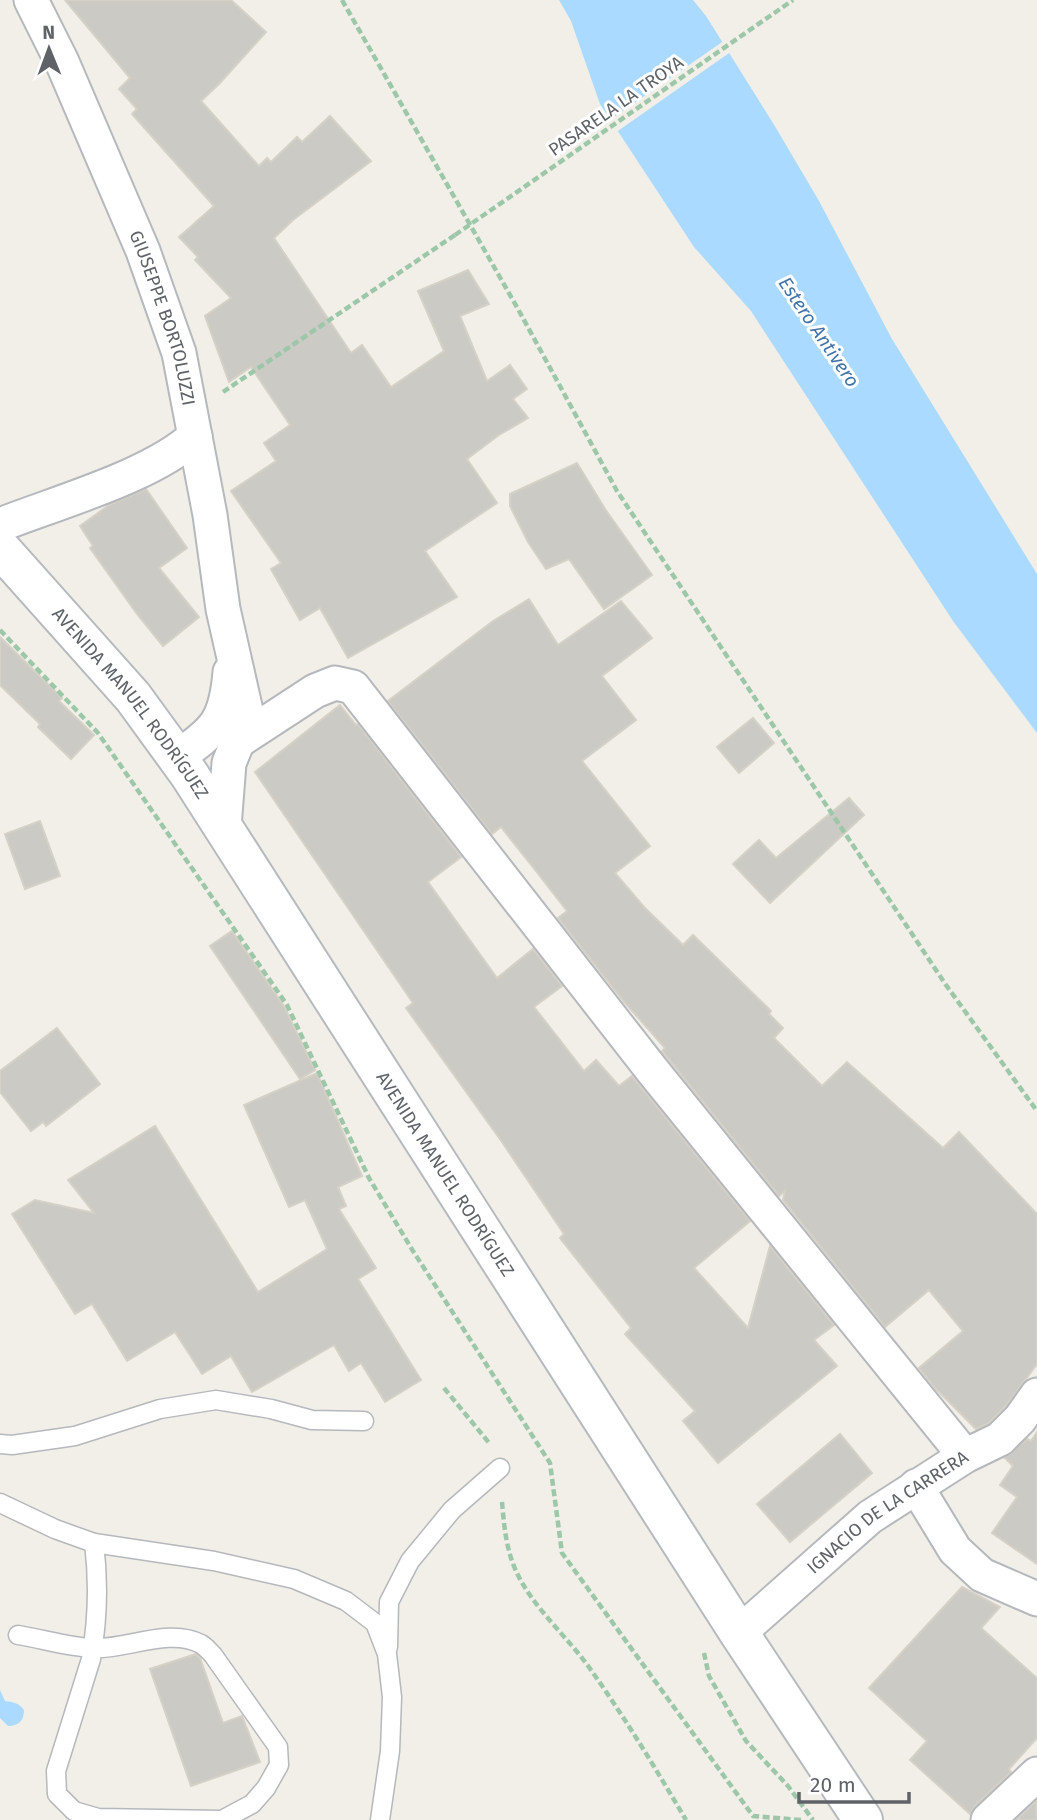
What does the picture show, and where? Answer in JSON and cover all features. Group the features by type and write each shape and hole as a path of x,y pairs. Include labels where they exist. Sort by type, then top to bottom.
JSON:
{"main road":[{"name":"AVENIDA MANUEL RODRÍGUEZ","path":"0,548 133,696 177,757 739,1633 863,1820"}],"street":[{"name":"GIUSEPPE BORTOLUZZI","path":"31,0 62,62 143,251 179,353 232,656"},
{"path":"0,525 117,481 181,449 193,425"},
{"path":"224,827 229,763 244,726 246,711 232,656"},
{"path":"177,757 199,742 219,722 228,699 232,656"},
{"path":"237,742 314,691 335,683 353,687 652,1070 965,1456"},
{"name":"IGNACIO DE LA CARRERA","path":"739,1633 870,1517 965,1456 1000,1439 1020,1419 1037,1395"},
{"path":"916,1486 955,1550 973,1567 982,1575 1037,1599"},
{"path":"988,1820 1037,1774"}],"lane":[{"path":"0,1444 12,1445 75,1436 160,1409 216,1400 313,1420 364,1421"},
{"path":"380,1820 390,1751 392,1697 387,1654 389,1602 410,1562 452,1510 500,1468"},
{"path":"0,1503 55,1529 94,1543 214,1561 294,1579 346,1601 374,1623 387,1654"},
{"path":"19,1635 93,1648 108,1648 147,1640 183,1639 201,1644 213,1655 278,1746 279,1765 267,1788 251,1804 222,1820 97,1818 74,1811 57,1794 56,1771 93,1648 98,1601 94,1543"}],"path":[{"path":"342,0 518,309 617,491 946,985 1037,1111"},
{"name":"PASARELA LA TROYA","path":"193,425 455,235 793,0"},
{"path":"0,630 99,733 288,1005 369,1178 550,1463 562,1553 753,1816 801,1820"},
{"path":"444,1388 499,1455 504,1531 516,1571 537,1605 589,1667 643,1748 686,1820"}],"water":[{"name":"Estero Antivero","path":"559,0 693,0 706,16 819,201 892,339 1037,574 1037,733 953,621 751,311 694,247 600,104 571,21"},
{"path":"0,1690 5,1701 16,1703 24,1710 22,1720 15,1725 8,1726 0,1718"}],"pier":[{"path":"725,40 732,51 615,133 607,122"}],"building":[{"path":"65,0 231,0 266,32 201,101 259,166 267,158 271,162 297,137 302,142 330,116 371,161 293,220 274,238 351,353 362,345 391,387 444,351 418,291 468,270 489,304 460,316 487,381 510,365 527,389 513,399 528,418 467,459 497,503 425,551 457,597 348,658 320,608 300,620 271,569 281,563 231,491 276,461 264,443 290,425 251,367 229,382 205,316 231,298 195,260 198,257 179,237 214,206 132,114 137,109 119,89 130,78"},
{"path":"577,463 605,509 652,575 604,609 569,559 546,569 528,542 510,506 510,494"},
{"path":"146,489 187,548 159,568 199,617 163,646 90,548 93,546 80,526 109,505"},
{"path":"529,599 558,645 621,601 652,638 602,676 636,720 582,761 650,846 615,873 644,907 683,945 693,935 771,1011 769,1014 783,1028 774,1038 822,1086 847,1062 943,1148 959,1132 1037,1214 1037,1364 1005,1407 989,1423 976,1429 919,1368 963,1331 929,1290 885,1327 783,1200 785,1191 779,1196 662,1051 665,1048 625,1003 558,918 567,911 532,866 501,827 492,834 388,701 493,621"},
{"path":"0,637 62,698 59,701 94,735 71,759 0,685"},
{"path":"340,705 356,725 358,724 461,857 428,882 497,978 533,949 562,986 534,1007 584,1071 596,1060 619,1086 632,1076 750,1221 694,1268 748,1328 770,1246 834,1325 814,1340 837,1366 718,1463 683,1421 695,1411 625,1334 631,1328 560,1238 564,1234 406,1008 413,1003 255,772"},
{"path":"753,718 774,743 739,773 717,747"},
{"path":"849,798 864,815 770,903 733,864 759,840 776,858"},
{"path":"40,821 60,876 25,889 5,834"},
{"path":"232,931 284,1006 315,1070 300,1079 210,946"},
{"path":"57,1028 100,1084 46,1126 43,1122 31,1131 0,1092 0,1071"},
{"path":"317,1073 362,1176 338,1187 346,1206 339,1209 376,1268 358,1279 421,1380 385,1402 361,1363 349,1371 334,1345 252,1392 231,1356 202,1374 175,1332 127,1361 92,1304 75,1314 12,1214 35,1200 94,1213 68,1180 155,1126 258,1292 327,1249 305,1200 289,1207 244,1105"},
{"path":"1037,1432 1037,1564 992,1533 1017,1497 1000,1485 1013,1466 1005,1458 1027,1439 1031,1441"},
{"path":"840,1434 872,1473 790,1542 757,1504"},
{"path":"962,1587 1000,1607 981,1628 1037,1678 1037,1738 1009,1769 1011,1772 970,1814 910,1760 927,1741 869,1688"},
{"path":"196,1654 200,1658 223,1723 242,1716 260,1762 191,1786 150,1669"},
{"path":"1036,1801 1037,1820 1016,1820"}]}
